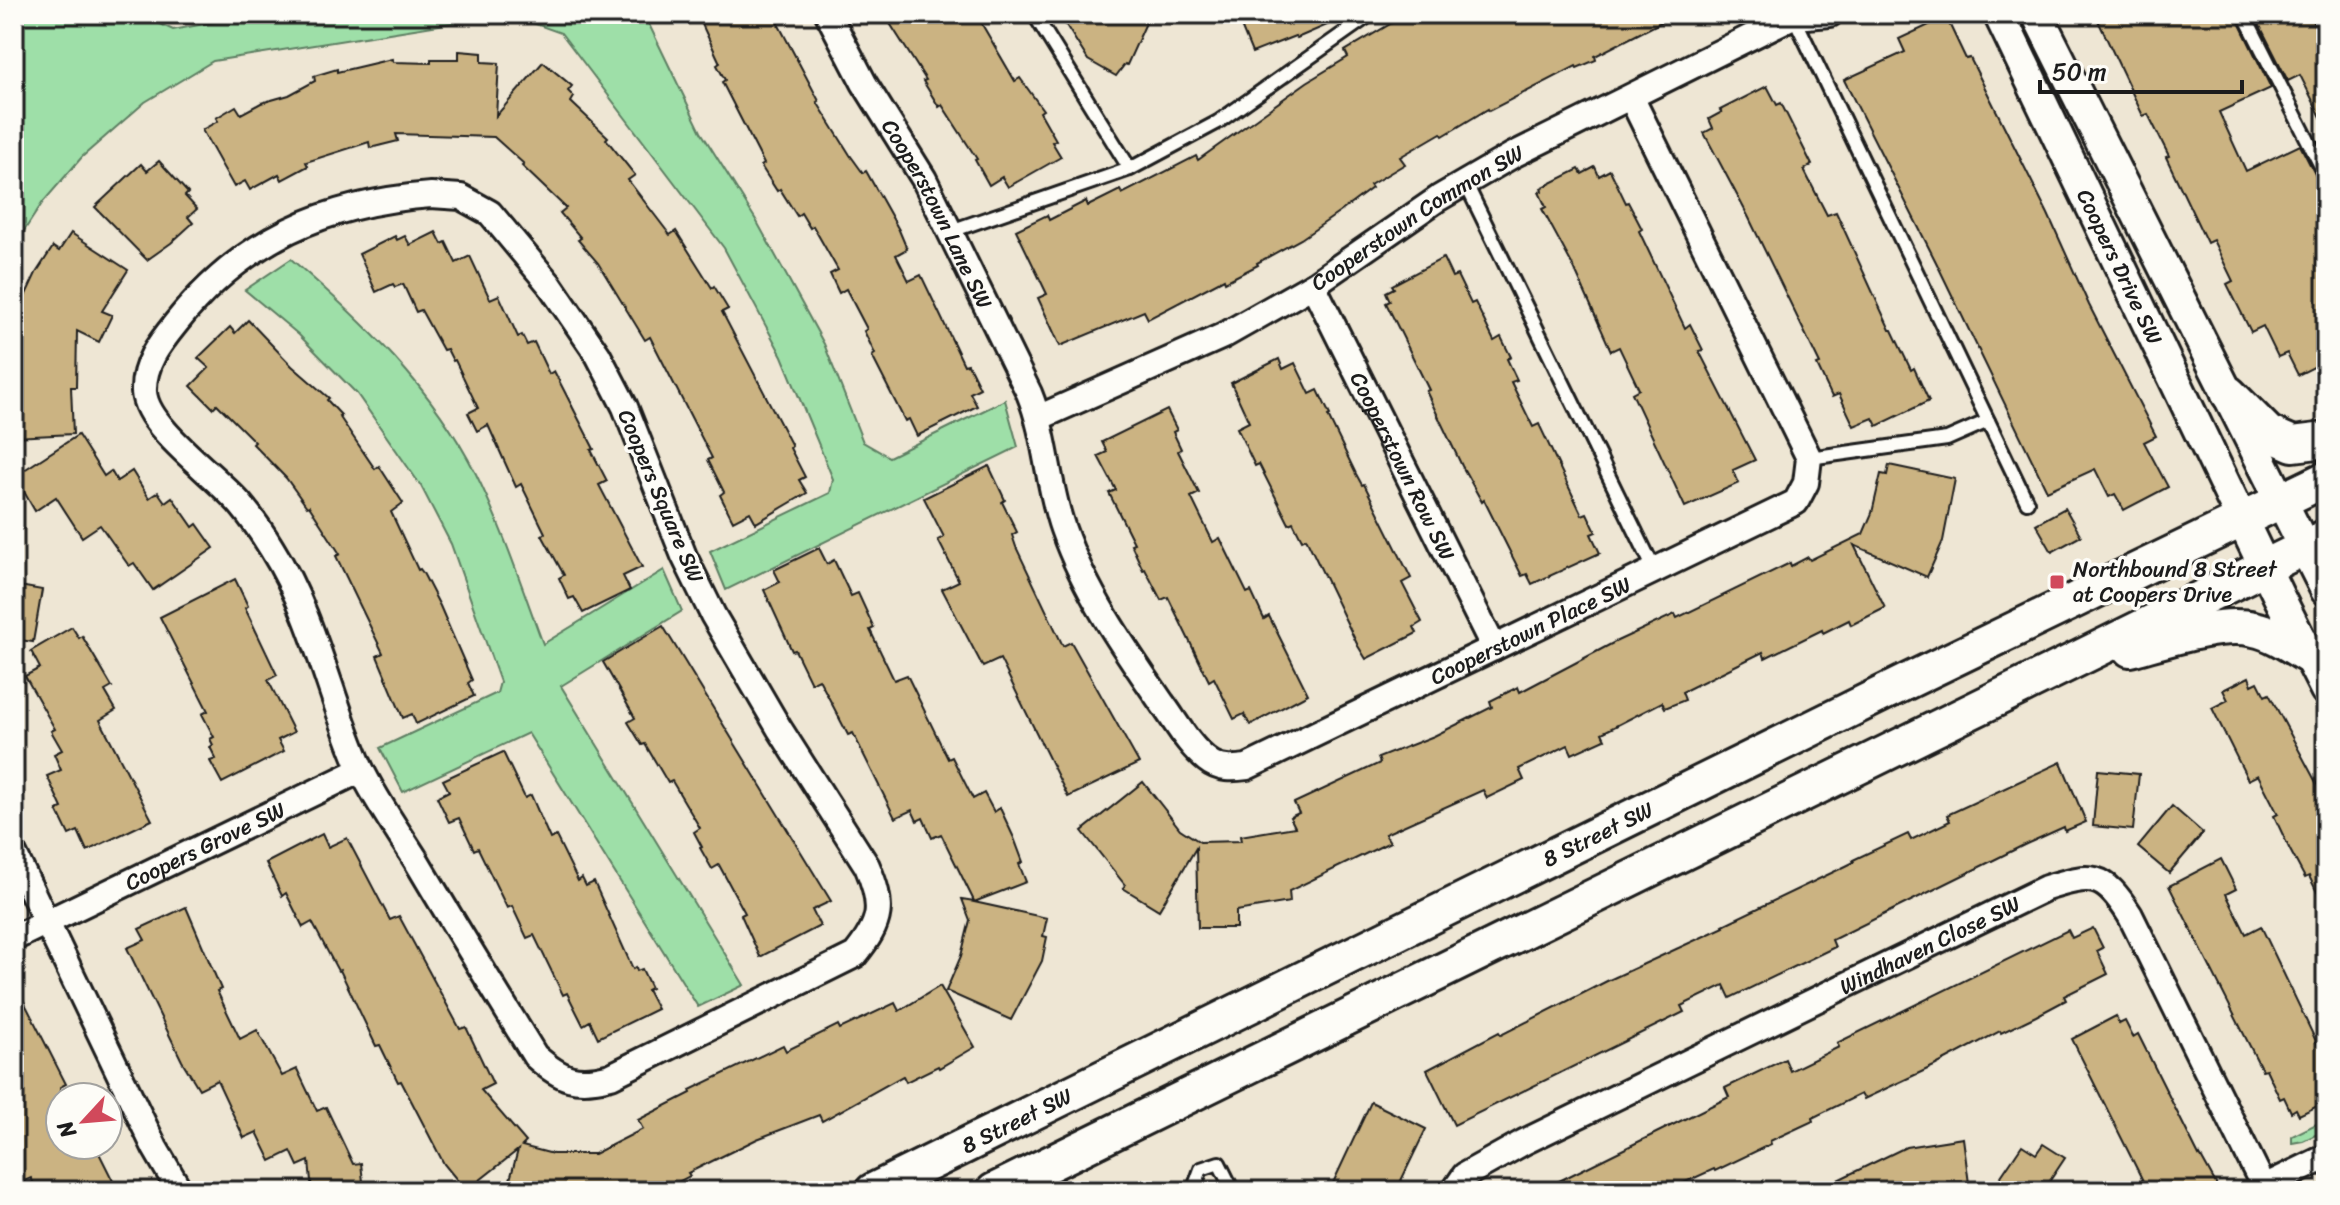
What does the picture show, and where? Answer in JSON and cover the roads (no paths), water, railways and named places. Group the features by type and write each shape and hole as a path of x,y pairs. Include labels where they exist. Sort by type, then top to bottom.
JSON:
{"main road":[{"path":"2229,394 2268,433 2293,444 2326,440"},
{"name":"8 Street SW","path":"873,1191 2326,479"},
{"path":"994,1191 2315,542"},
{"path":"2063,665 2219,628 2251,628 2275,635 2310,657"}],"street":[{"name":"Cooperstown Lane SW","path":"828,14 864,83 924,179 1038,418"},
{"name":"Cooperstown Common SW","path":"1038,418 1223,336 1313,285 1465,182 1513,155 1795,15 1830,14"},
{"name":"Coopers Drive SW","path":"1999,14 2241,520 2326,690"},
{"name":"Coopers Drive SW","path":"2037,14 2282,501 2315,542 2326,590"},
{"path":"1631,97 1809,458"},
{"name":"Coopers Square SW","path":"431,195 461,197 490,213 550,285 598,355 625,407 684,556 713,615 779,728 867,866 876,887 880,910 872,934 855,955 611,1076 588,1082 569,1079 551,1070 535,1056 361,770 292,585 272,549 241,505 167,434 155,418 144,396 146,371 156,347 196,298 262,244 306,222 352,207 394,198 431,195"},
{"name":"Cooperstown Row SW","path":"1313,285 1494,648"},
{"name":"Cooperstown Place SW","path":"1038,418 1062,526 1079,568 1127,652 1190,742 1209,762 1230,770 1247,767 1796,502 1806,483 1809,458"},
{"name":"Coopers Grove SW","path":"14,938 361,770"},
{"path":"14,854 155,1148 180,1191"},
{"name":"Windhaven Close SW","path":"1454,1191 1465,1175 1486,1162 2046,888 2080,878 2099,880 2116,892 2130,915 2265,1189"},
{"path":"2265,1189 2326,1157"}],"lane":[{"path":"1034,14 1130,169"},
{"path":"951,231 1130,169 1218,122 1371,14"},
{"path":"2244,14 2326,176"},
{"path":"1795,15 2027,502"},
{"path":"1465,182 1655,571"},
{"path":"1809,458 1947,439 1988,421"},
{"path":"1193,1191 1201,1169 1219,1163 1233,1191"}],"place":[{"name":"Northbound 8 Street at Coopers Drive","path":"2057,582"}]}
